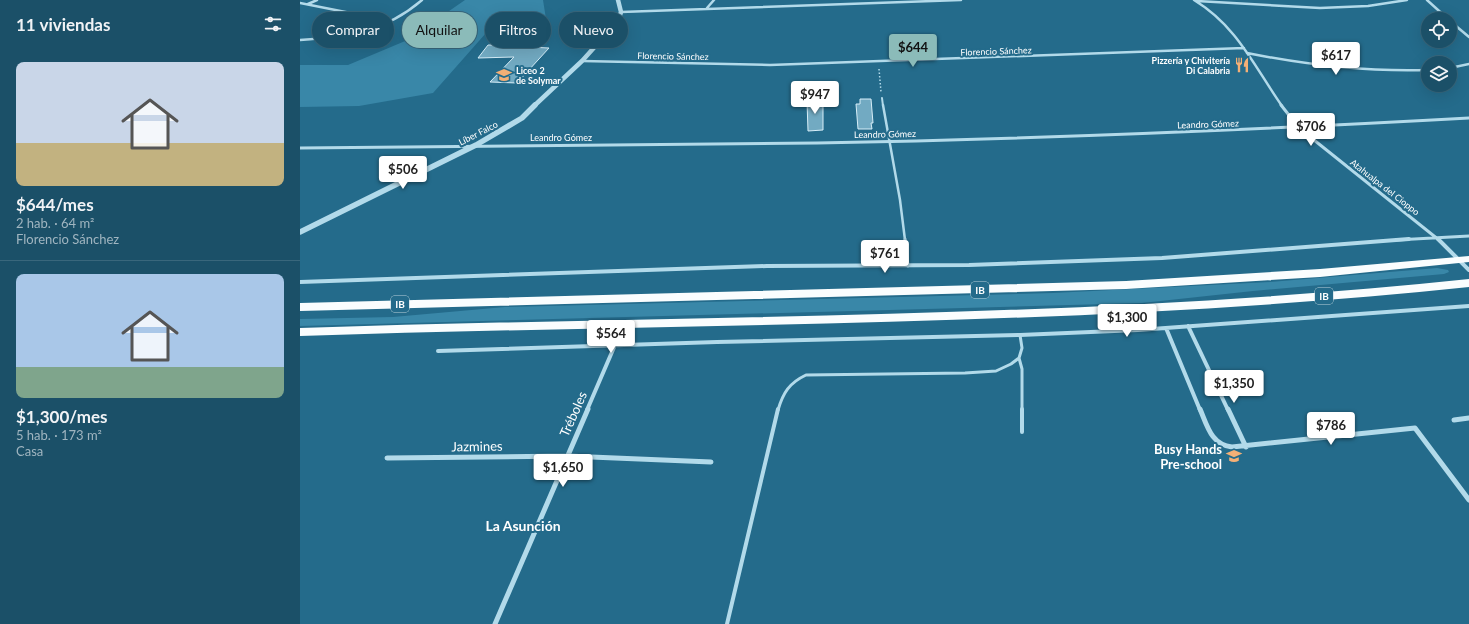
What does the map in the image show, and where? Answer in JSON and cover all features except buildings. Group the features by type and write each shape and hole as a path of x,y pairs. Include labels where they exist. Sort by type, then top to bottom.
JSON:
{"highway":[{"name":"IB","path":"300,307 1126,285 1312,273 1464,260"},
{"name":"IB","path":"300,332 1064,312 1329,296 1469,283"}],"street":[{"path":"307,4 317,0"},
{"path":"394,19 410,10 422,0"},
{"path":"618,0 621,12 961,0"},
{"path":"707,8 714,0"},
{"path":"1196,1 1320,8 1368,6 1407,0"},
{"path":"1427,0 1440,12"},
{"name":"Atahualpa del Cioppo","path":"1196,1 1217,14 1230,28 1283,110 1299,128 1464,260 1469,270"},
{"path":"300,3 347,12"},
{"path":"1457,27 1469,37"},
{"path":"300,40 312,39"},
{"name":"Líber Falco","path":"300,232 476,145 522,118 594,48"},
{"name":"Florencio Sánchez","path":"582,61 770,65 1244,48"},
{"path":"1247,53 1314,66 1359,71 1421,70"},
{"path":"1457,67 1469,64"},
{"name":"Leandro Gómez","path":"300,148 890,141 1299,128 1469,118"},
{"path":"300,282 759,266 969,265 1162,258 1436,237 1469,236"},
{"path":"438,351 1020,335 1166,328 1469,306"},
{"path":"1188,326 1246,447"},
{"path":"1166,328 1213,438 1221,445 1230,448 1246,447 1415,428 1469,500"},
{"name":"Tréboles","path":"495,624 616,346"},
{"path":"1454,420 1469,418"},
{"name":"Jazmines","path":"387,458 567,456 711,462"}],"lane":[{"path":"882,98 900,200 908,266"},
{"path":"1020,335 1022,348 1019,358 1022,369 1022,432"},
{"path":"727,624 778,409 784,392 794,380 806,375 965,373 996,371 1011,364 1019,358"}],"path":[{"path":"879,62 882,98"}],"shaded area":[{"path":"465,0 543,0 545,12 485,12 485,34 477,43 477,12 448,12"},
{"path":"402,42 402,48 473,48 433,93 359,106 300,107 300,65 348,65 388,48 394,48 394,46"},
{"path":"1437,268 1448,270 1449,272 1444,274 1253,291 1142,303 300,326 300,319 393,317 505,307 1053,293 1270,282"}],"place":[{"name":"Pizzería y Chivitería Di Calabria","path":"1242,65"},
{"name":"Liceo 2 de Solymar","path":"504,75"},
{"name":"Busy Hands Pre-school","path":"1234,456"}],"district":[{"name":"La Asunción","path":"523,525"}]}
